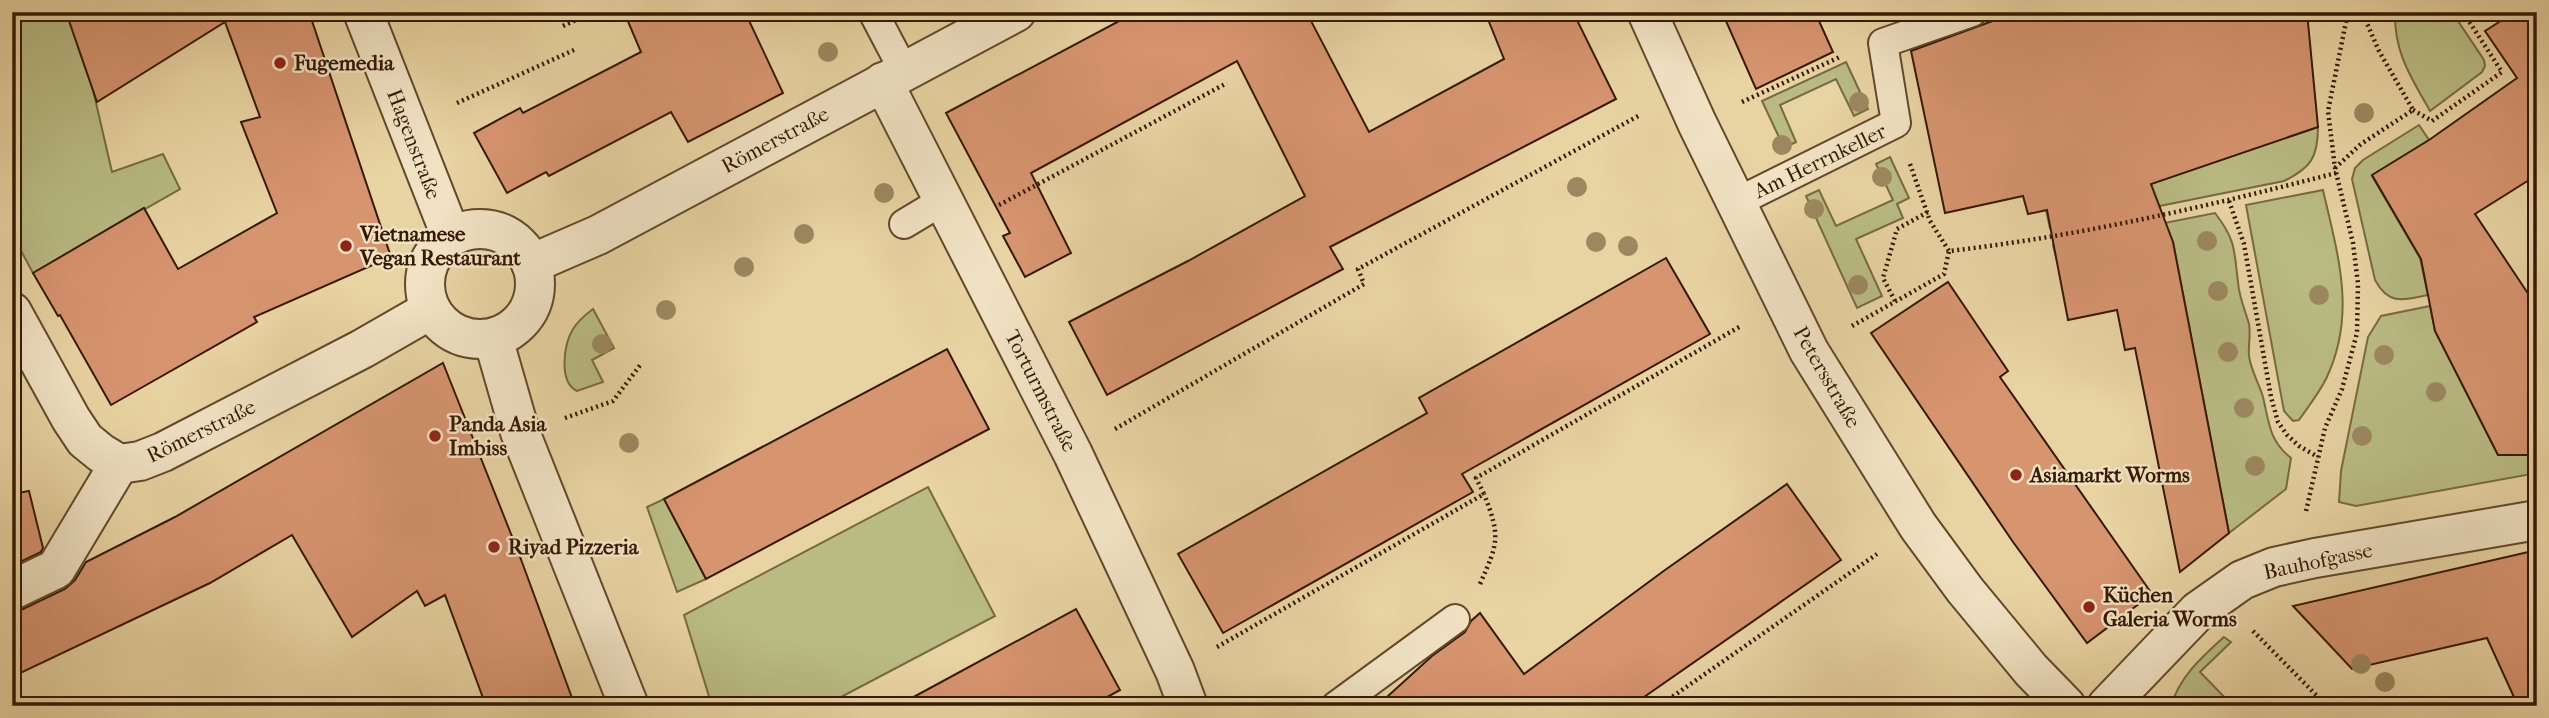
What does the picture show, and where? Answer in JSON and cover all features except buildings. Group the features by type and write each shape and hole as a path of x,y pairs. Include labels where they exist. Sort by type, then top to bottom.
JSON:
{"street":[{"name":"Hagenstraße","path":"363,12 451,236"},
{"name":"Römerstraße","path":"531,264 598,235 1016,12"},
{"name":"Petersstraße","path":"1647,12 1690,107 1809,351 1918,526 1965,590 2022,660 2066,706"},
{"name":"Torturmstraße","path":"893,77 951,214 1073,454 1181,688"},
{"path":"475,229 500,232 521,246 531,264 535,281 531,305 518,325 508,333 493,338 472,339 448,331 430,310 424,289 428,264 433,253 451,236 475,229"},
{"name":"Römerstraße","path":"12,590 55,569 119,464 140,461 163,452 362,349 430,310"},
{"path":"12,312 71,419 85,439 119,464"},
{"path":"493,338 520,432 629,706"},
{"name":"Bauhofgasse","path":"2107,706 2198,611 2242,579 2274,567 2537,520"}],"lane":[{"path":"873,12 893,77"},
{"path":"1884,50 1883,43 1972,12"},
{"name":"Am Herrnkeller","path":"1737,202 1896,123 1884,50"},
{"path":"904,224 951,214"},
{"path":"1336,706 1455,619"}],"path":[{"path":"563,26 593,12"},
{"path":"2309,497 2325,428 2342,389 2357,333 2358,307 2353,243 2336,170 2328,111 2347,12"},
{"path":"2362,12 2379,51 2413,110 2432,121 2501,72 2463,12"},
{"path":"457,103 574,50"},
{"path":"1073,454 1364,284 1358,269 1690,107 1842,56 1884,50"},
{"path":"951,214 1227,83"},
{"path":"1950,251 2029,242 2229,201 2336,170 2361,144 2413,110"},
{"path":"1809,351 1944,274 1950,251 1930,221 1896,123"},
{"path":"2229,201 2244,244 2271,397 2278,422 2299,446 2318,457"},
{"path":"1895,301 1883,278 1897,229 1928,212"},
{"path":"1455,619 1480,585 1496,541 1496,524 1476,478 1785,302"},
{"path":"520,432 613,401 640,364"},
{"path":"1181,688 1484,494"},
{"path":"1659,706 1918,526"},
{"path":"2218,596 2327,706"}],"green space":[{"path":"12,12 66,12 93,90 112,172 163,154 180,189 33,273 12,234"},
{"path":"2395,12 2452,12 2484,60 2482,72 2430,111 2410,76 2401,52 2395,27"},
{"path":"1846,62 1868,109 1854,116 1836,79 1780,105 1796,142 1784,148 1762,101"},
{"path":"2419,125 2429,140 2372,176 2420,258 2428,295 2398,299 2386,294 2375,280 2352,179 2355,168 2363,160"},
{"path":"2318,127 2311,160 2301,171 2284,181 2050,228 2046,210 2114,196"},
{"path":"1890,157 1909,198 1897,204 1903,218 1856,239 1882,296 1857,308 1806,196 1819,190 1836,226 1893,200 1876,164"},
{"path":"2323,190 2342,285 2341,331 2326,379 2299,420 2293,421 2284,411 2246,205"},
{"path":"2215,213 2227,231 2235,253 2240,293 2249,324 2250,361 2271,430 2278,445 2291,458 2286,489 2229,533 2173,242 2057,261 2053,245"},
{"path":"2430,306 2435,331 2498,455 2515,455 2536,444 2537,473 2356,506 2339,502 2341,471 2368,337 2381,316"},
{"path":"593,309 614,348 592,360 603,382 577,391 567,380 565,353 573,329"},
{"path":"928,487 995,616 824,706 712,706 684,615"},
{"path":"664,499 706,579 677,592 647,507"},
{"path":"2224,637 2231,642 2200,672 2233,706 2171,706 2186,676"}],"place":[{"name":"Fugemedia","path":"280,63"},
{"name":"Vietnamese Vegan Restaurant","path":"346,246"},
{"name":"Panda Asia Imbiss","path":"435,436"},
{"name":"Asiamarkt Worms","path":"2016,475"},
{"name":"Riyad Pizzeria","path":"494,547"},
{"name":"Küchen Galeria Worms","path":"2089,607"}]}
